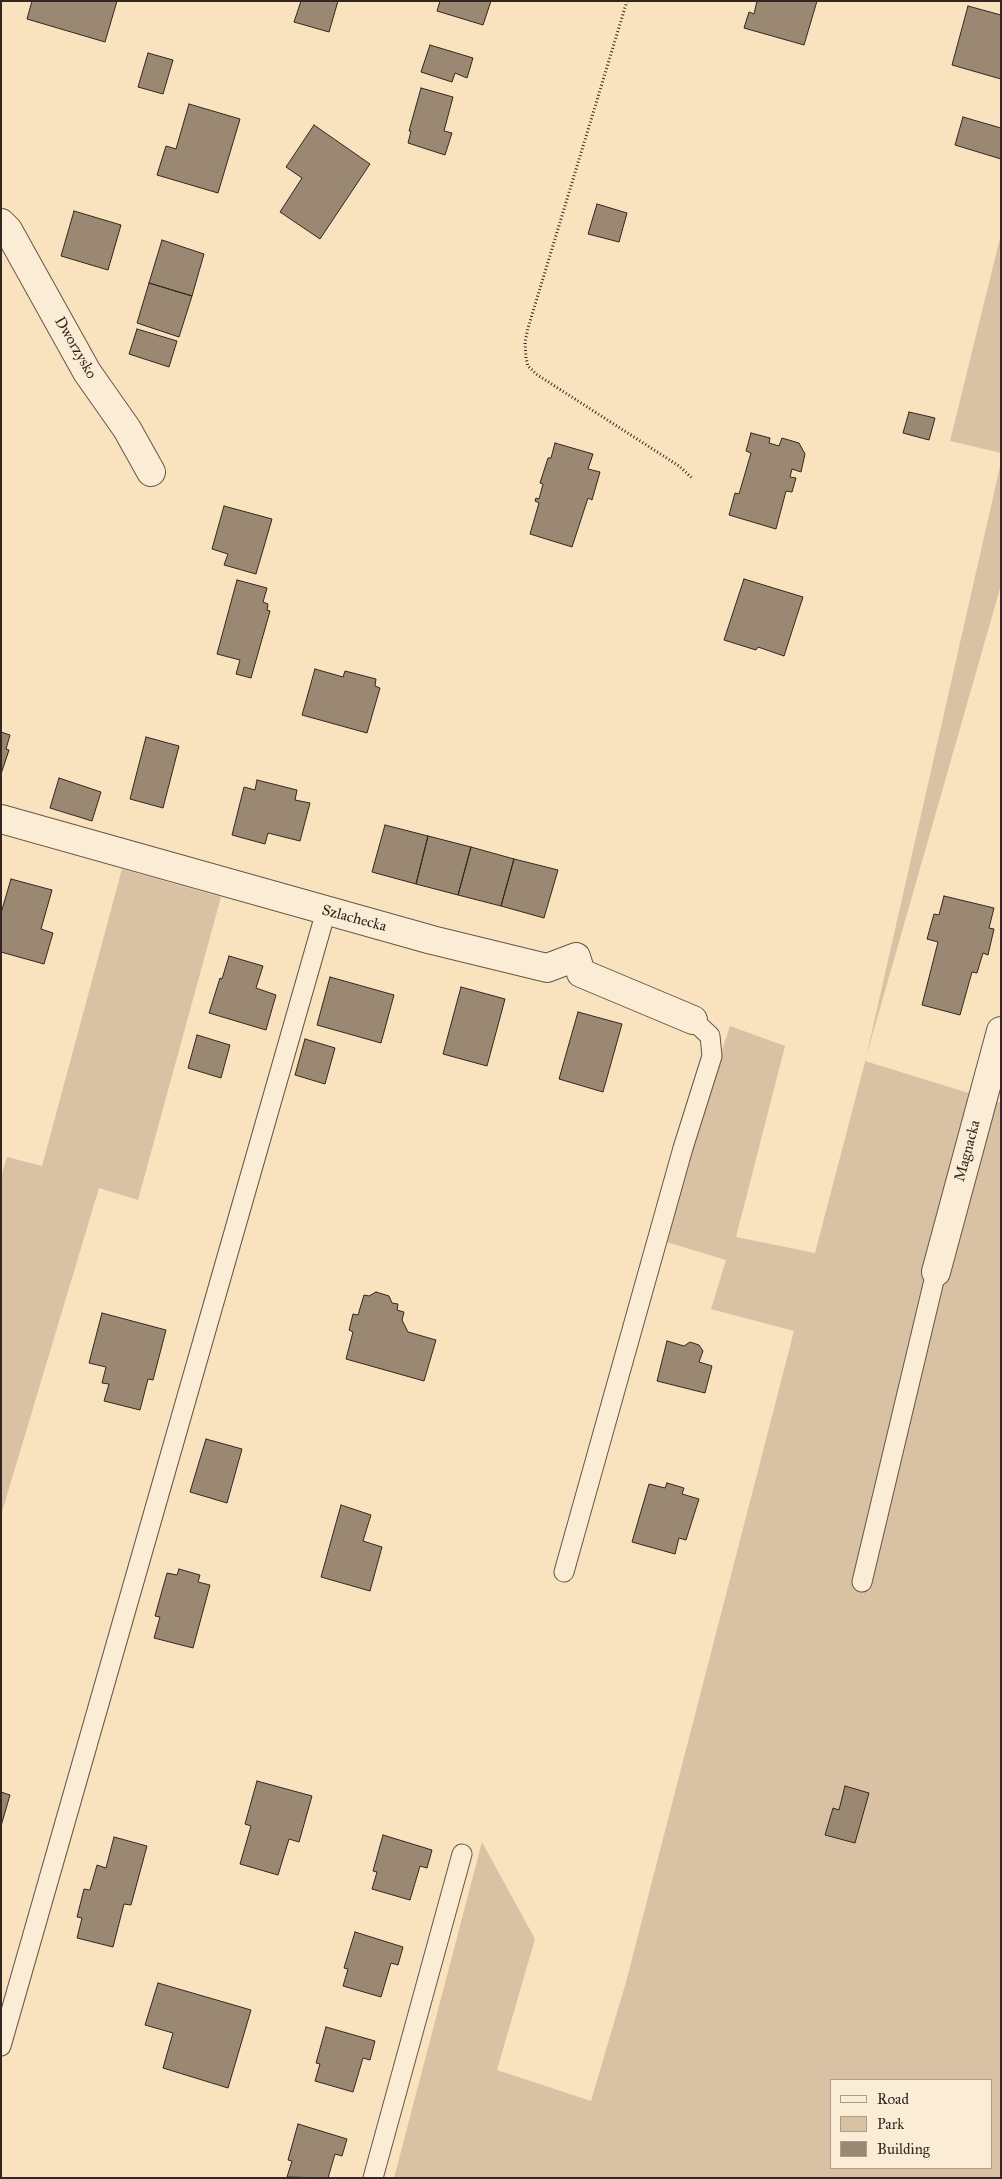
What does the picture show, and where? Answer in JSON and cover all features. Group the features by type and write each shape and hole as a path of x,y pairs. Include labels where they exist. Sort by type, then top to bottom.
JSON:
{"street":[{"name":"Dworzysko","path":"1,223 8,230 87,372 128,429 151,472"},
{"name":"Szlachecka","path":"1,819 432,940 547,968 576,957 581,973 693,1020"},
{"name":"Magnacka","path":"936,1272 1001,1031"}],"lane":[{"path":"1,2046 326,911"},
{"path":"564,1572 683,1148 712,1056 710,1036 693,1020"},
{"path":"862,1582 936,1272"},
{"path":"373,2178 462,1854"}],"path":[{"path":"627,1 528,328 525,342 526,358 528,366 536,374 679,466 692,478"}],"green space":[{"path":"1001,234 1001,453 950,441"},
{"path":"1001,462 1001,585 866,1057"},
{"path":"122,869 221,897 138,1200 99,1188 1,1515 1,1177 7,1157 42,1166"},
{"path":"730,1026 785,1046 736,1237 815,1253 865,1061 1001,1103 1001,2178 394,2178 482,1842 535,1939 497,2070 591,2101 626,1982 794,1331 711,1309 726,1260 663,1241 689,1152"}],"building":[{"path":"32,1 117,1 105,42 27,19"},
{"path":"301,1 338,1 329,32 294,22"},
{"path":"440,1 491,1 483,25 437,11"},
{"path":"757,1 817,1 804,45 744,28 749,12 754,14"},
{"path":"968,6 1001,15 1001,79 952,65"},
{"path":"430,45 473,58 467,78 455,73 452,82 421,72"},
{"path":"148,53 173,60 163,94 138,87"},
{"path":"421,88 453,97 444,131 452,133 445,155 408,143 411,131 409,131"},
{"path":"189,104 240,119 218,193 157,175 166,146 176,149"},
{"path":"963,117 1001,128 1001,159 955,145"},
{"path":"314,125 370,164 320,239 280,212 302,178 286,167"},
{"path":"597,204 627,213 619,242 588,234"},
{"path":"74,211 121,225 108,270 61,256"},
{"path":"162,240 204,254 192,296 149,283"},
{"path":"149,283 192,296 179,337 137,323"},
{"path":"137,329 177,341 169,367 129,354"},
{"path":"909,412 935,418 929,440 903,433"},
{"path":"751,433 770,438 769,443 779,446 782,438 799,443 805,454 801,472 792,469 790,477 796,478 792,492 786,491 776,529 729,515 735,493 739,494 751,453 746,451"},
{"path":"555,443 593,454 588,469 600,472 592,500 588,498 572,547 530,534 539,503 535,501 536,498 539,499 543,484 540,483 548,458 551,458"},
{"path":"224,506 272,519 256,574 224,565 228,554 212,549"},
{"path":"744,579 803,597 784,656 758,647 756,650 724,640"},
{"path":"237,580 267,588 263,602 268,604 267,610 270,611 251,678 236,674 240,660 217,654"},
{"path":"315,669 343,677 345,671 376,679 375,686 380,688 367,733 302,715"},
{"path":"1,732 10,735 6,749 9,750 1,774"},
{"path":"146,737 179,746 163,808 130,799"},
{"path":"59,778 101,792 92,821 50,808"},
{"path":"257,780 297,790 295,800 310,803 300,841 268,833 265,844 232,835 244,787 255,790"},
{"path":"385,825 428,836 416,884 372,872"},
{"path":"428,836 471,847 458,895 416,884"},
{"path":"471,847 514,859 501,906 458,895"},
{"path":"514,859 558,870 544,918 501,906"},
{"path":"11,879 52,890 41,929 53,933 44,964 1,952 1,913"},
{"path":"944,896 994,908 989,928 994,929 988,955 983,953 977,973 972,972 960,1015 922,1005 938,942 927,939 934,914 939,915"},
{"path":"229,956 263,966 256,988 276,995 266,1030 209,1013"},
{"path":"330,977 394,995 381,1043 317,1025"},
{"path":"461,987 505,999 487,1066 443,1054"},
{"path":"578,1012 622,1024 603,1092 559,1079"},
{"path":"197,1035 230,1045 221,1078 188,1068"},
{"path":"305,1039 335,1048 325,1084 295,1075"},
{"path":"376,1292 389,1296 392,1303 398,1304 397,1310 404,1312 402,1320 408,1332 436,1340 424,1381 346,1359 353,1332 349,1330 353,1314 358,1315 364,1295 369,1296"},
{"path":"102,1313 166,1330 153,1380 148,1379 140,1410 104,1401 109,1384 102,1383 106,1367 89,1363"},
{"path":"667,1341 684,1346 690,1342 699,1345 703,1351 699,1362 712,1366 705,1393 657,1381"},
{"path":"206,1439 242,1449 227,1503 190,1492"},
{"path":"667,1483 684,1488 682,1494 699,1499 686,1540 679,1538 675,1554 632,1542 649,1484 665,1488"},
{"path":"341,1505 371,1515 363,1541 382,1547 370,1591 321,1577"},
{"path":"179,1569 200,1575 198,1582 210,1585 193,1648 154,1638 160,1617 155,1616 167,1573 177,1575"},
{"path":"257,1781 312,1796 299,1842 289,1839 278,1875 240,1864 251,1826 245,1824"},
{"path":"845,1786 869,1793 855,1843 825,1835 833,1808 839,1810"},
{"path":"1,1792 10,1795 1,1826"},
{"path":"383,1835 432,1850 427,1868 420,1866 410,1900 372,1889 377,1872 373,1871"},
{"path":"114,1837 147,1846 131,1905 124,1904 113,1947 77,1938 82,1918 77,1917 84,1889 90,1890 97,1865 106,1868"},
{"path":"355,1932 403,1947 398,1965 391,1963 381,1997 343,1986 348,1969 344,1968"},
{"path":"158,1983 251,2010 228,2088 163,2068 173,2033 145,2025"},
{"path":"326,2027 375,2041 370,2060 363,2058 353,2092 315,2081 320,2064 316,2063"},
{"path":"298,2124 347,2139 342,2156 335,2154 328,2178 287,2177 292,2161 288,2160"}]}
